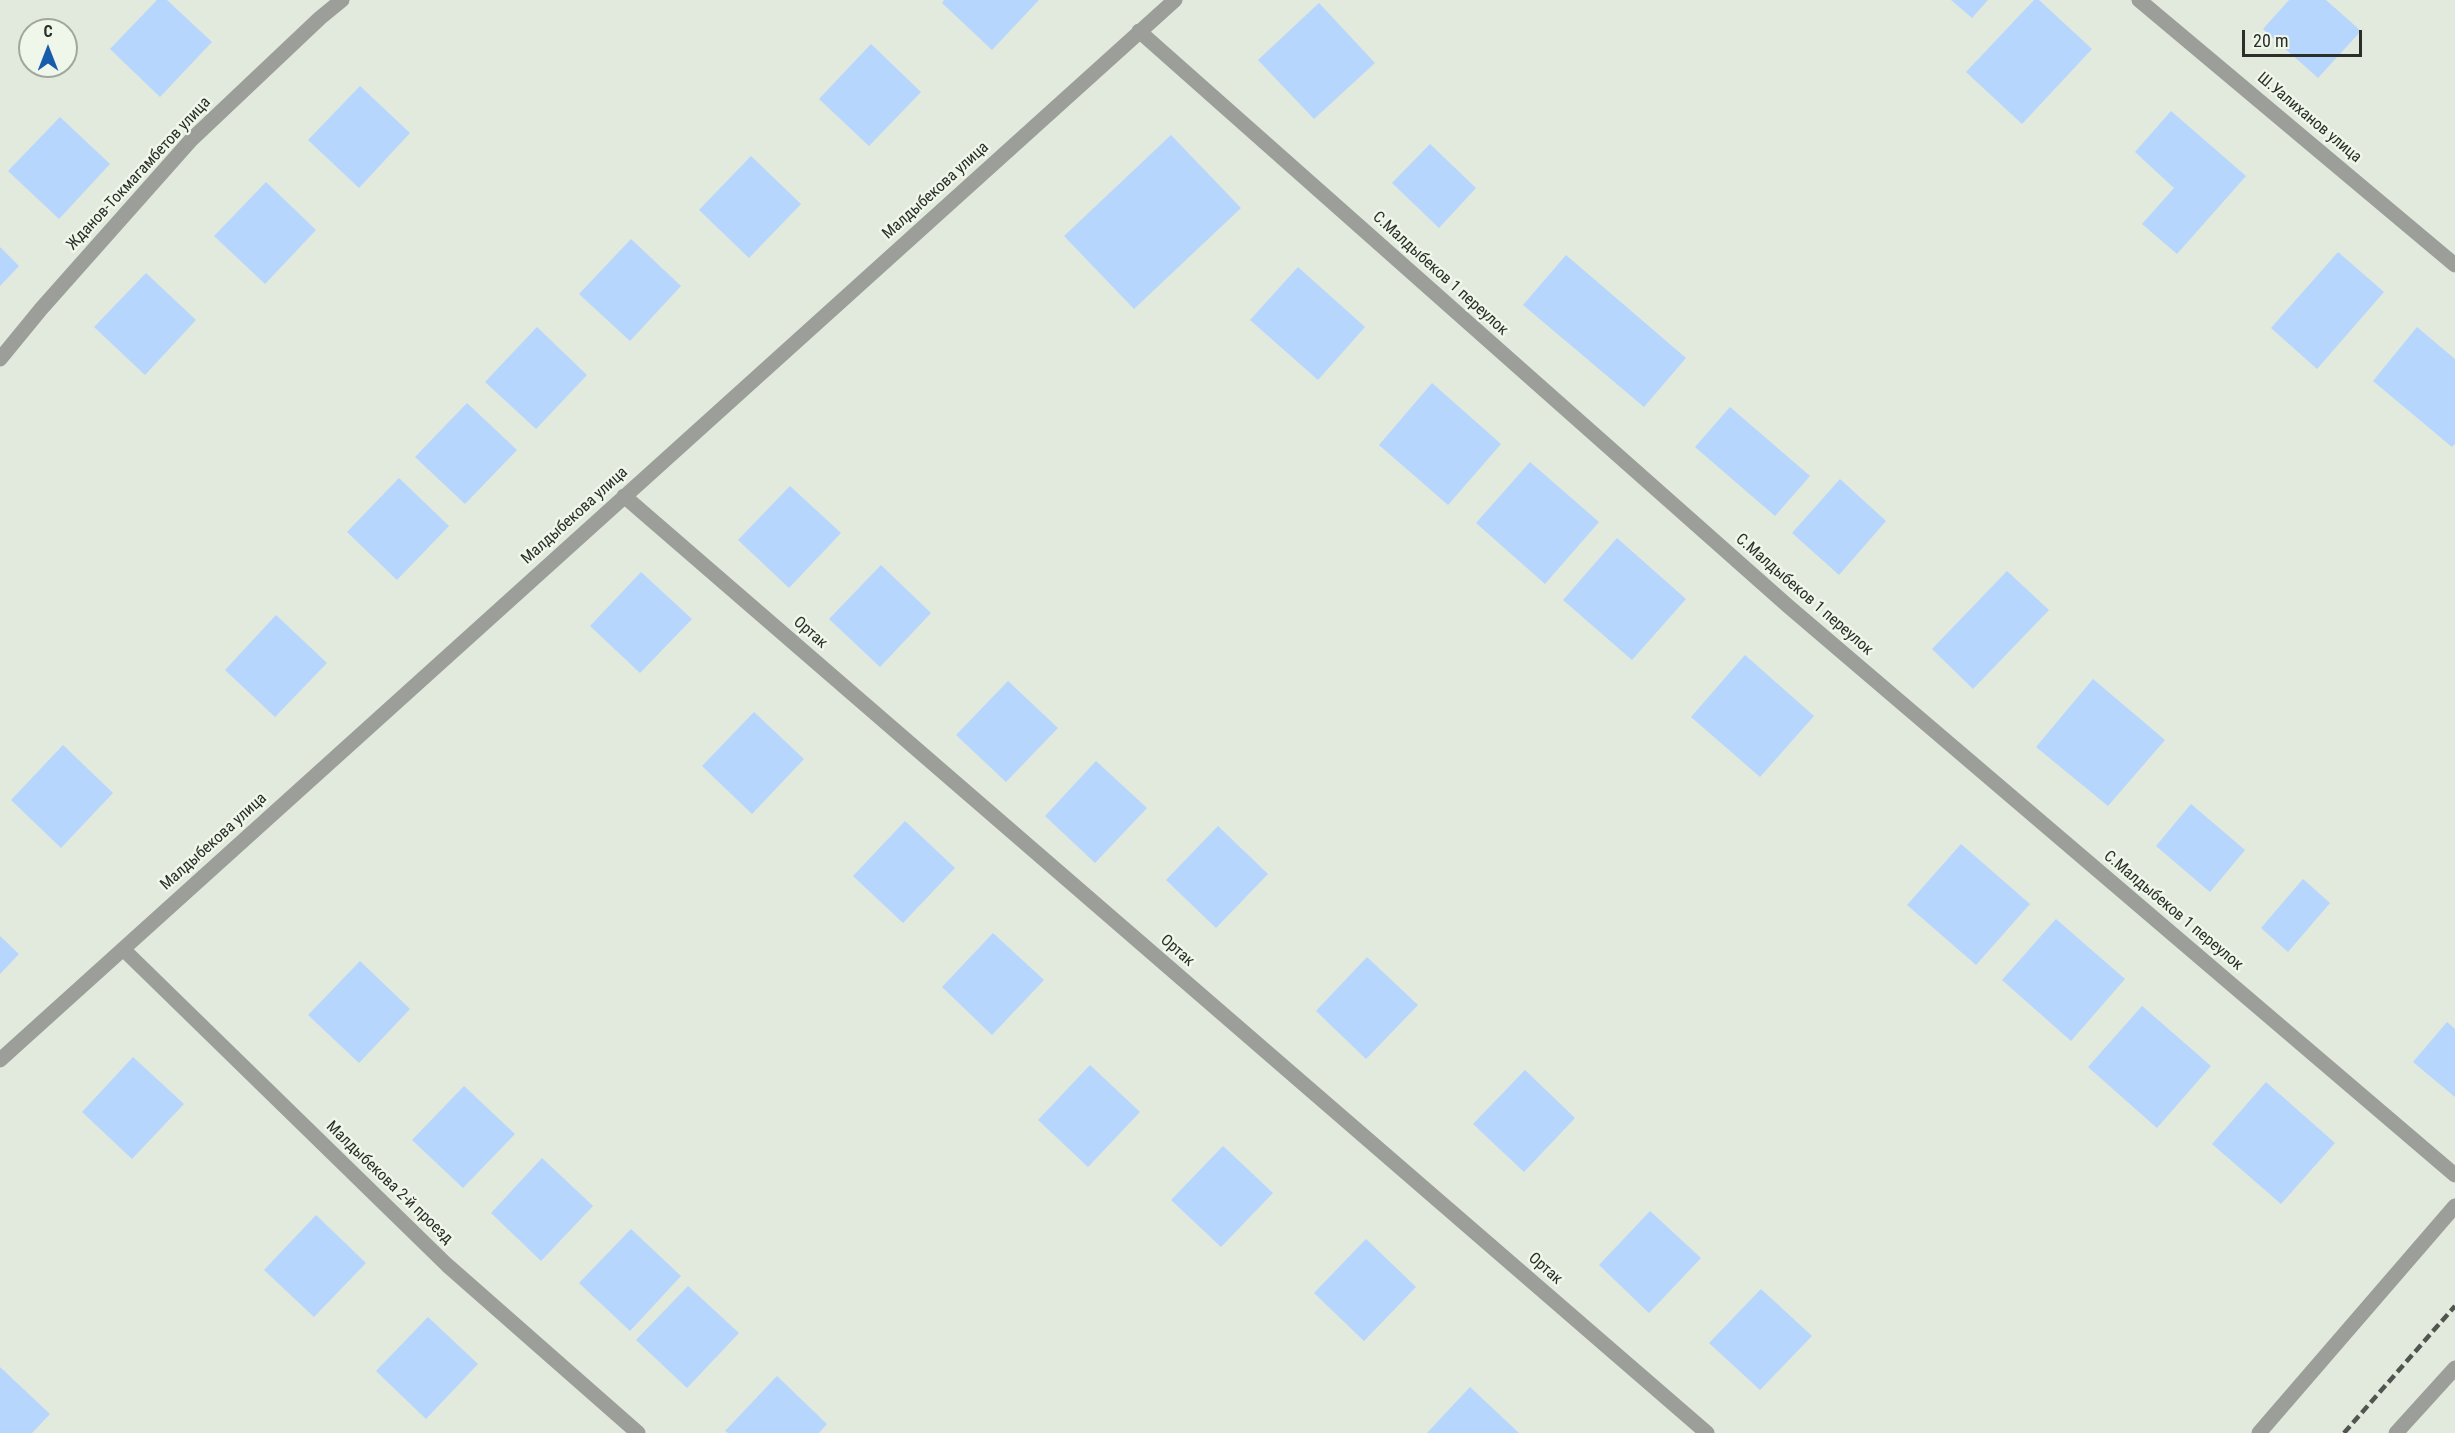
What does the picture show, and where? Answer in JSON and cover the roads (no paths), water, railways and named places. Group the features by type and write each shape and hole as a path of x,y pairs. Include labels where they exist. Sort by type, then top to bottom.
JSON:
{"street":[{"name":"Жданов-Токмагамбетов улица","path":"0,359 49,300 191,140 342,0"},
{"name":"Малдыбекова улица","path":"0,1060 1175,0"},
{"name":"Ш.Уалиханов улица","path":"2139,0 2455,265"},
{"name":"С.Малдыбеков 1 переулок","path":"1139,32 1788,606 2455,1175"},
{"name":"Ортак","path":"624,496 1707,1433"},
{"name":"Малдыбекова 2-й проезд","path":"123,949 447,1265 639,1433"},
{"path":"2259,1433 2455,1206"},
{"path":"2396,1433 2455,1368"}],"railway":[{"path":"2344,1433 2455,1306"}]}
